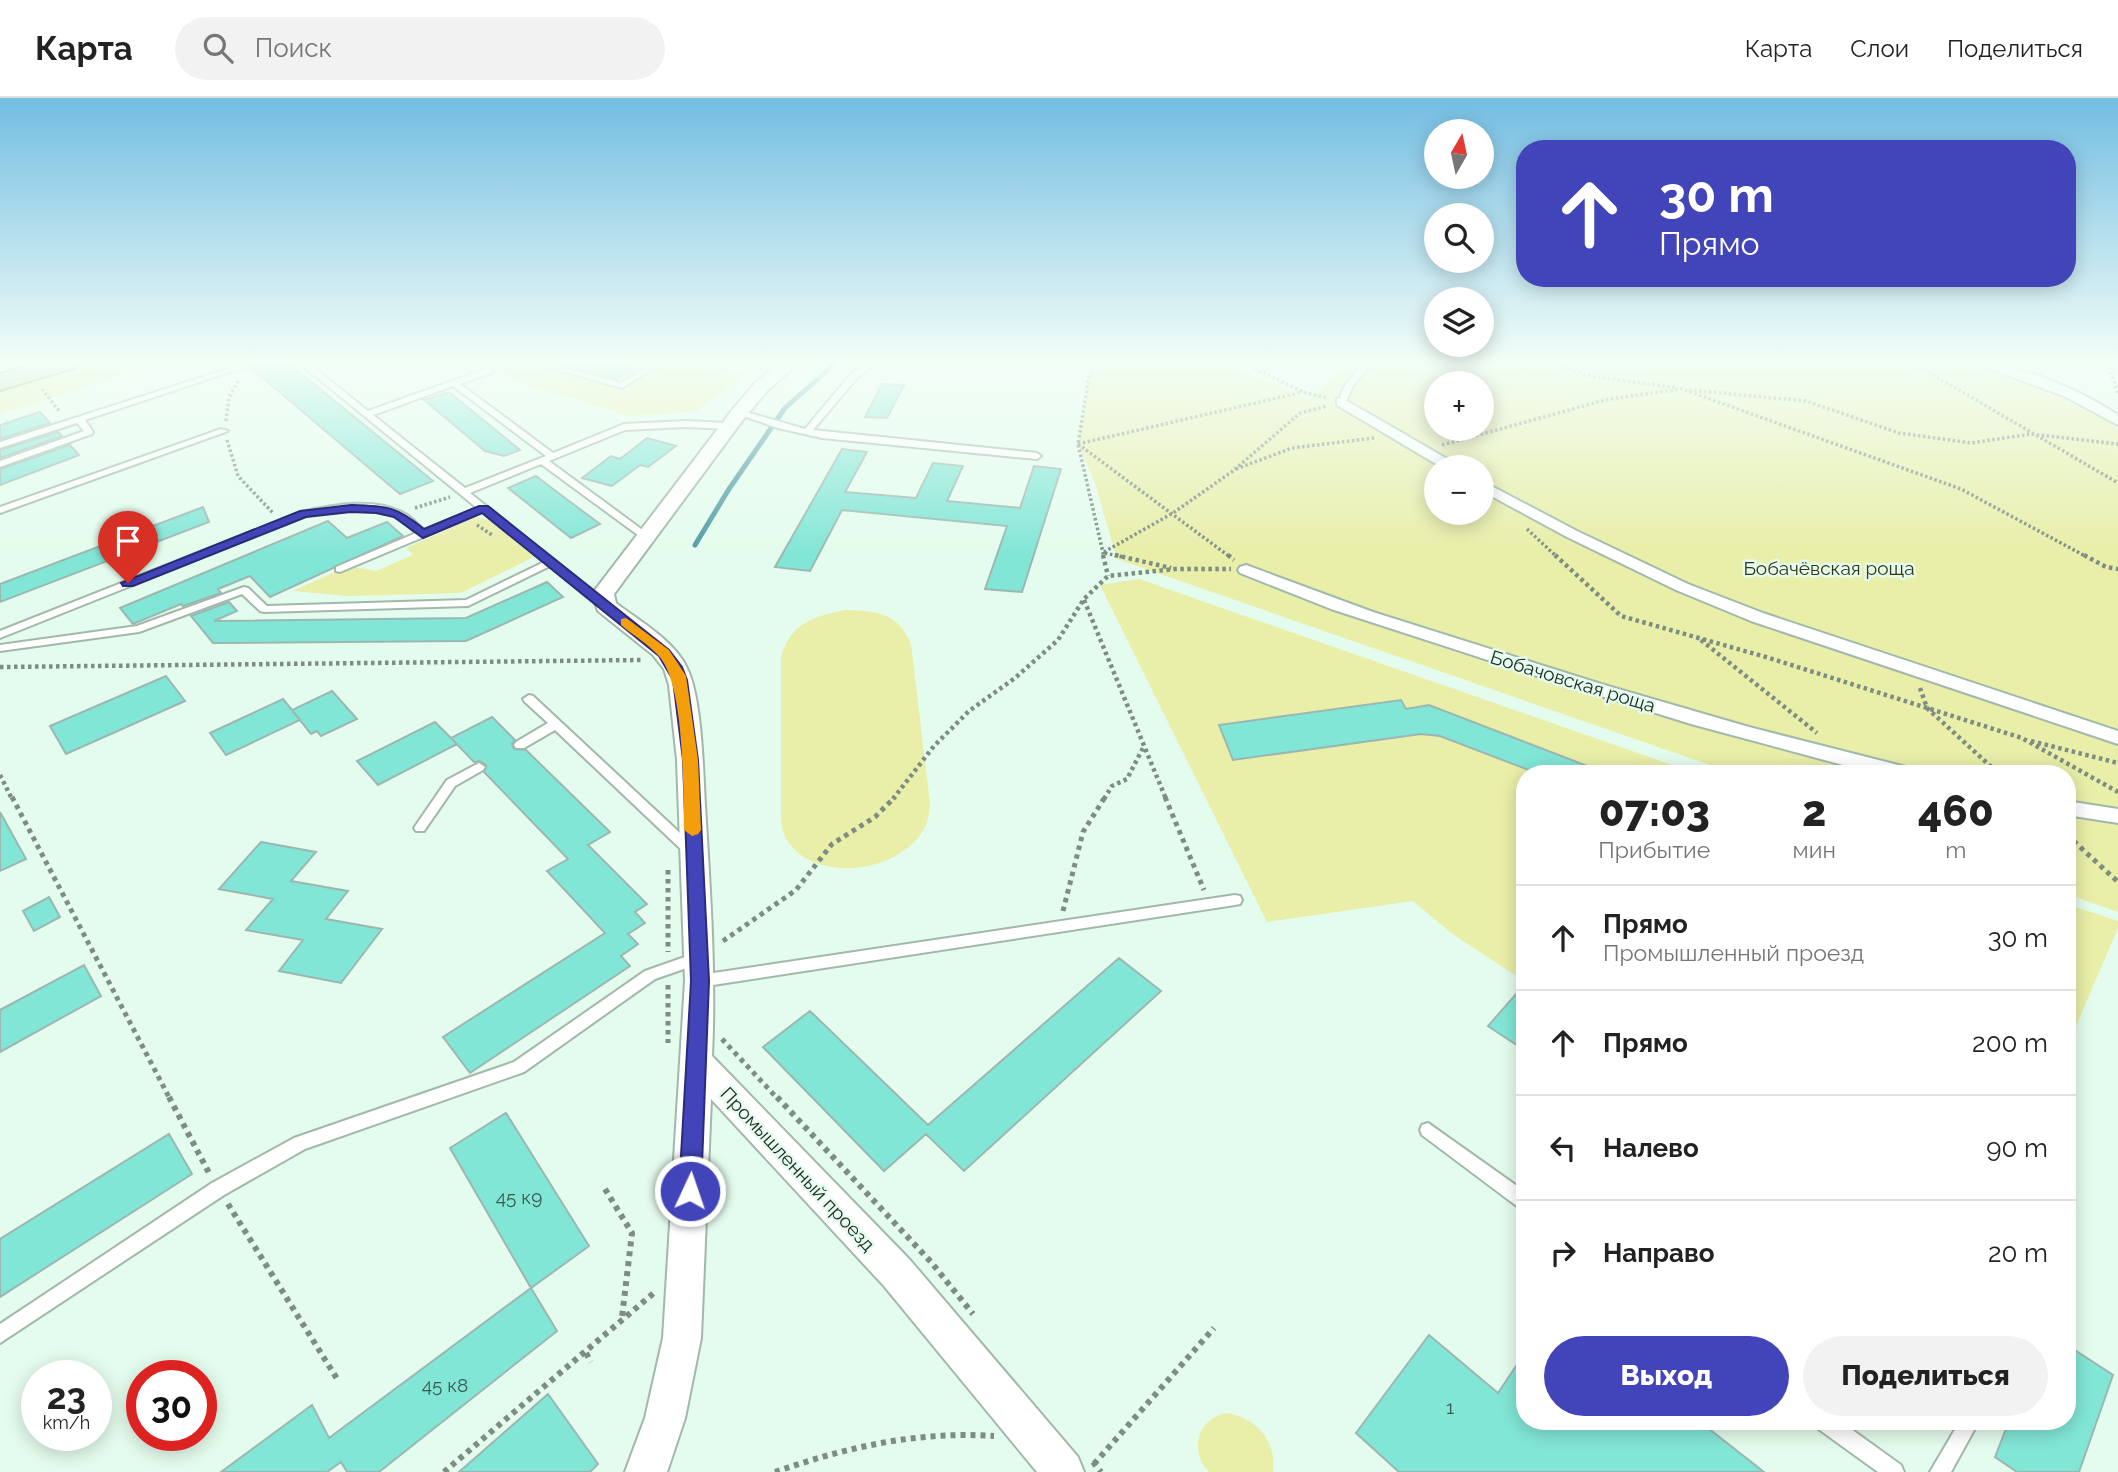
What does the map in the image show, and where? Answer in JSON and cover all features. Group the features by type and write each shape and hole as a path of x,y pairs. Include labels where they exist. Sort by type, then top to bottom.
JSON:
{"street":[{"path":"646,1472 665,1418 682,1338 700,970 690,760 680,680 670,660 606,606 605,591 645,536 735,426"},
{"path":"1382,426 1432,455"},
{"path":"1494,492 1572,534 1682,587 1768,621 2118,738"},
{"name":"Бобачовская роща","path":"1246,570 1302,595 1590,687 1718,726 1869,765"},
{"path":"2076,809 2118,816"},
{"name":"Промышленный проезд","path":"697,1062 897,1273 1037,1441 1079,1468"}],"lane":[{"path":"0,445 57,426"},
{"path":"0,464 89,432 82,426"},
{"path":"382,426 606,606"},
{"path":"507,426 645,536"},
{"path":"464,492 624,427 642,426"},
{"path":"782,426 807,432 1037,456"},
{"path":"807,432 812,426"},
{"path":"0,510 224,432"},
{"path":"0,635 304,514 351,508 376,509 398,514 423,534"},
{"path":"340,569 484,508"},
{"path":"0,648 139,629 244,590 264,609 468,603 551,562"},
{"path":"529,699 693,853"},
{"path":"520,745 556,724"},
{"path":"420,828 451,782 478,767"},
{"path":"0,1334 218,1189 300,1143 519,1068 650,975 668,968 700,970 1055,928 1235,900"},
{"path":"1429,1130 1516,1194"},
{"path":"1836,1430 1894,1472"},
{"path":"1940,1472 1965,1430"}],"path":[{"path":"225,426 224,432 237,476 281,521"},
{"path":"1081,426 1078,444 1108,576"},
{"path":"1078,444 1155,426"},
{"path":"1104,552 1173,513 1233,471 1285,426"},
{"path":"1424,450 1512,426"},
{"path":"1786,426 1961,489 2106,567 2118,569"},
{"path":"1879,426 1899,433 1971,443 2031,434 2118,444"},
{"path":"2018,426 2118,484"},
{"path":"1233,471 1292,448 1395,434"},
{"path":"1078,444 1246,570"},
{"path":"398,514 464,492"},
{"path":"1516,522 1527,529 1621,616 2022,738 2118,763"},
{"path":"1104,552 1175,569"},
{"path":"700,970 796,890 832,844 875,817 903,789 934,746 969,711 1016,678 1059,640 1084,599 1108,576 1175,569 1246,570"},
{"path":"1084,599 1210,904"},
{"path":"1697,638 1852,761"},
{"path":"0,667 670,660"},
{"path":"1914,669 1927,708 1989,765"},
{"path":"2022,738 2070,765"},
{"path":"1055,928 1062,916 1063,902 1083,832 1112,786 1127,779 1144,745"},
{"path":"2076,768 2118,792"},
{"path":"0,775 218,1189 338,1382"},
{"path":"668,828 668,968"},
{"path":"2076,843 2118,882"},
{"path":"605,1189 632,1233 622,1318"},
{"path":"444,1472 586,1353 622,1318 686,1269"},
{"path":"1079,1468 1214,1328"},
{"path":"586,1353 591,1362"},
{"path":"775,1472 811,1459 890,1438 965,1433 1037,1441"}],"green space":[{"name":"Бобачёвская роща","path":"1081,426 1424,426 1424,441 1494,441 1494,426 2114,426 2118,429 2118,912 2076,897 2076,765 1710,765 1117,559 1095,483 1078,444"},
{"path":"476,517 493,521 534,557 461,593 347,596 293,591 348,566 376,571 413,555 406,548"},
{"path":"1139,579 1672,765 1516,765 1516,976 1451,933 1413,901 1267,922 1100,585"},
{"path":"845,610 867,611 893,619 906,633 911,644 930,804 926,825 915,841 899,854 880,863 838,868 818,864 800,854 787,840 783,830 781,656 791,635 798,628 823,615"},
{"path":"2076,907 2118,921 2118,928 2076,1026"},
{"path":"1227,1413 1247,1420 1263,1433 1272,1451 1273,1472 1209,1472 1199,1455 1199,1436 1209,1421"}],"building":[{"path":"0,426 40,426 0,439"},
{"path":"320,426 366,426 433,481 400,494"},
{"path":"455,426 491,426 520,450 504,456 485,451"},
{"path":"58,432 62,436 0,458 0,450"},
{"path":"647,438 676,446 648,467 640,465 612,486 582,478 611,456 620,459"},
{"path":"70,445 79,455 0,485 0,469"},
{"path":"842,449 867,452 845,492 916,498 933,463 963,466 947,501 1020,508 1034,466 1061,469 1022,592 985,589 1007,526 842,510 810,571 775,567"},
{"path":"536,476 600,524 571,538 508,488"},
{"path":"203,507 209,522 0,602 0,584"},
{"path":"328,521 347,538 387,522 403,536 270,597 250,576 218,589 221,593 183,606 181,604 133,624 120,608"},
{"path":"547,582 563,597 466,641 213,643 191,616 229,602 237,611 214,621 466,618"},
{"path":"166,676 185,701 66,754 50,726"},
{"path":"332,691 357,719 321,736 317,731 311,734 292,710"},
{"path":"283,699 300,720 226,755 210,733"},
{"path":"1401,700 1406,709 1429,705 1585,765 1516,765 1440,736 1421,734 1233,760 1219,725"},
{"path":"492,717 515,740 512,744 514,749 526,750 610,832 588,845 647,904 635,912 645,923 628,934 638,944 621,956 630,966 470,1073 443,1037 605,933 547,871 568,859 484,772 486,765 480,761 474,762 451,738"},
{"path":"435,722 457,744 378,785 357,761"},
{"path":"0,812 26,859 0,871"},
{"path":"261,842 316,852 291,881 348,891 326,919 382,929 341,983 279,971 303,940 246,930 273,899 219,889"},
{"path":"49,897 60,917 34,931 23,911"},
{"path":"1119,958 1161,991 964,1171 926,1134 884,1171 763,1047 810,1011 928,1125"},
{"path":"84,965 101,996 0,1052 0,1010"},
{"path":"1516,994 1516,1045 1488,1026"},
{"path":"506,1113 589,1246 531,1288 450,1148"},
{"path":"169,1134 192,1174 0,1297 0,1239"},
{"path":"531,1288 557,1331 379,1472 347,1472 341,1462 327,1472 221,1472 312,1405 329,1438"},
{"path":"1429,1335 1498,1393 1516,1366 1516,1430 1710,1430 1764,1472 1399,1472 1356,1433"},
{"path":"2076,1351 2113,1375 2079,1472 2017,1472 1995,1457 2006,1430 2076,1430"},
{"path":"548,1394 598,1464 590,1472 459,1472"}],"waterway":[{"path":"695,545 772,426"}],"slow traffic":[{"path":"626,622 664,653 679,676 690,760 692,830"}],"route":[{"path":"128,583 304,514 351,508 376,509 398,514 423,534 484,508 664,653 675,667 680,680 690,760 700,981 690,1191"}]}
